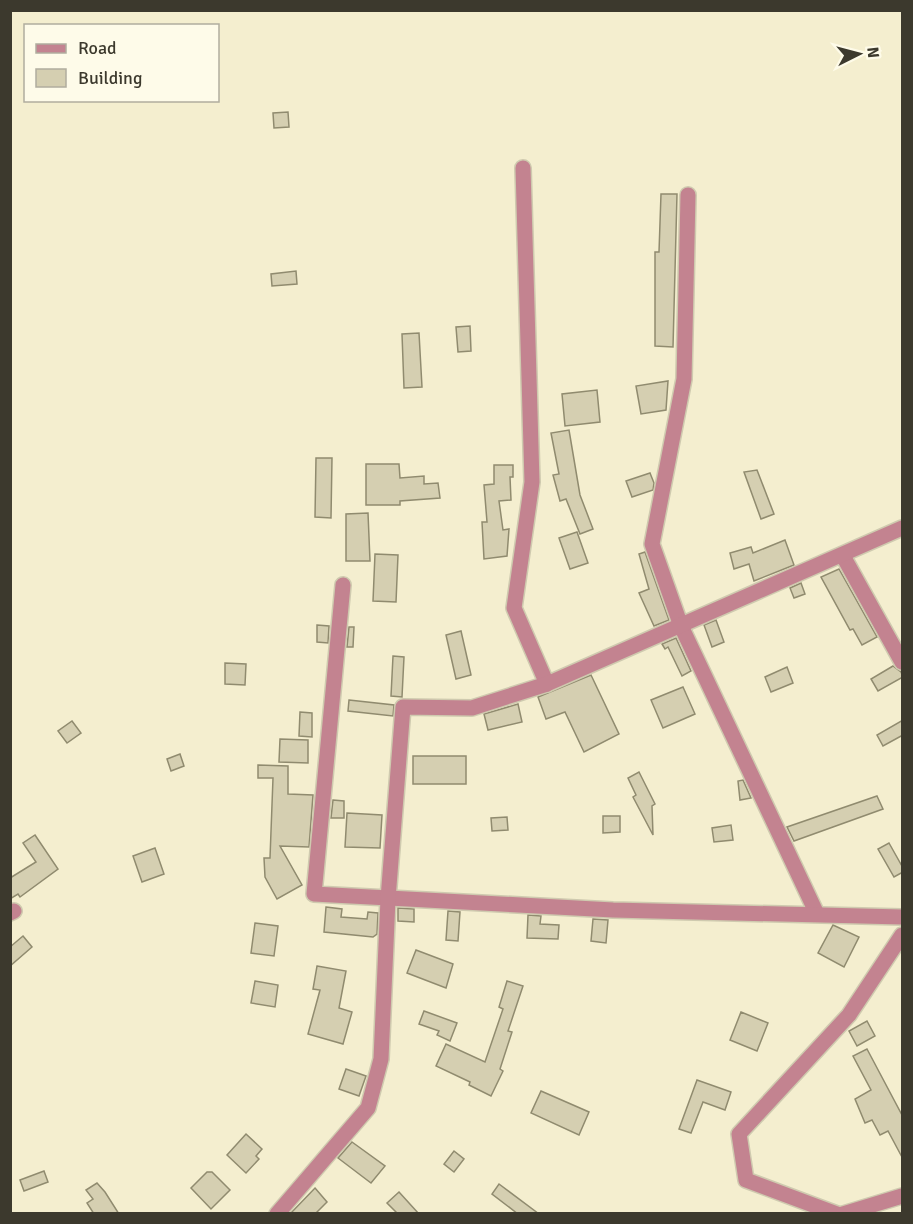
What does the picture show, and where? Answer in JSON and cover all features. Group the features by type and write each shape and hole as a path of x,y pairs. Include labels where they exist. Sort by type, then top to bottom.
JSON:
{"street":[{"path":"523,168 532,482 514,608 547,684"},
{"path":"688,195 684,380 652,544 681,626 817,914"},
{"path":"278,1214 368,1108 381,1059 388,899 403,707 472,708 547,684 903,528"},
{"path":"843,556 903,662"},
{"path":"343,585 314,894 613,910 902,918"},
{"path":"837,1214 746,1180 739,1134 849,1015 903,935"},
{"path":"843,1214 903,1196"}],"building":[{"path":"288,112 289,127 274,128 273,113"},
{"path":"661,194 677,194 673,347 655,346 655,252 659,252"},
{"path":"296,271 297,284 272,286 271,274"},
{"path":"470,326 471,351 458,352 456,327"},
{"path":"419,333 422,387 404,388 402,334"},
{"path":"668,381 666,410 641,414 636,386"},
{"path":"597,390 600,422 565,426 562,394"},
{"path":"569,430 580,495 593,529 580,534 566,499 560,501 553,475 559,474 551,433"},
{"path":"316,458 332,458 331,518 315,517"},
{"path":"366,464 399,464 400,478 424,476 424,484 438,483 440,498 400,501 400,505 366,505"},
{"path":"494,465 513,465 513,477 510,477 511,500 499,501 503,530 509,529 507,556 484,559 482,522 487,522 484,485 494,484"},
{"path":"757,470 774,514 761,519 744,472"},
{"path":"650,473 654,483 653,490 632,497 626,481"},
{"path":"368,513 370,561 346,561 346,514"},
{"path":"577,532 588,563 570,569 559,538"},
{"path":"785,540 794,565 754,581 749,564 734,569 730,553 751,547 753,553"},
{"path":"645,552 669,620 654,626 639,593 649,589 639,554"},
{"path":"375,554 398,555 396,602 373,601"},
{"path":"839,569 877,637 862,645 853,629 850,630 821,577"},
{"path":"801,583 805,594 794,598 790,588"},
{"path":"716,620 724,642 712,647 704,625"},
{"path":"317,625 329,626 328,643 317,642"},
{"path":"349,627 354,627 353,647 347,647"},
{"path":"461,631 471,675 456,679 446,635"},
{"path":"676,638 691,671 682,676 668,647 665,649 662,644"},
{"path":"393,656 404,657 402,697 391,696"},
{"path":"225,663 246,664 245,685 225,684"},
{"path":"893,666 901,672 903,677 878,691 871,679"},
{"path":"787,667 793,683 771,692 765,677"},
{"path":"591,675 619,734 584,752 565,712 546,719 538,697"},
{"path":"683,687 695,714 663,728 651,700"},
{"path":"349,700 394,705 393,716 348,711"},
{"path":"518,704 522,722 488,730 484,714"},
{"path":"300,712 312,713 312,737 299,736"},
{"path":"903,720 903,735 883,746 877,735"},
{"path":"72,721 81,733 67,743 58,731"},
{"path":"280,739 308,740 308,763 279,762"},
{"path":"180,754 184,766 171,771 167,759"},
{"path":"413,756 466,756 466,784 413,784"},
{"path":"258,765 288,766 288,794 313,795 309,847 280,846 302,885 277,899 265,877 264,858 270,858 273,778 258,778"},
{"path":"639,772 655,804 652,806 653,835 633,797 636,795 628,778"},
{"path":"743,780 751,798 740,800 738,781"},
{"path":"877,796 883,809 794,841 787,827"},
{"path":"333,800 344,801 344,818 331,818"},
{"path":"347,813 382,815 380,848 345,847"},
{"path":"603,816 620,816 620,832 603,833"},
{"path":"507,817 508,830 492,831 491,818"},
{"path":"731,825 733,840 714,842 712,828"},
{"path":"35,835 58,869 20,897 18,894 10,899 10,878 36,862 23,843"},
{"path":"889,843 903,868 903,872 894,877 878,849"},
{"path":"155,848 164,874 142,882 133,856"},
{"path":"326,907 342,909 341,917 367,919 368,912 378,913 377,934 373,937 324,932"},
{"path":"398,908 414,909 414,922 398,921"},
{"path":"448,911 460,912 458,941 446,940"},
{"path":"528,915 541,916 540,924 559,925 558,939 527,938"},
{"path":"593,919 608,920 606,943 591,941"},
{"path":"255,923 278,926 274,956 251,953"},
{"path":"833,925 859,937 844,967 818,953"},
{"path":"23,936 32,947 10,966 10,947"},
{"path":"416,950 453,964 446,988 407,973"},
{"path":"317,966 346,971 339,1008 352,1012 343,1044 308,1034 320,990 313,989"},
{"path":"255,981 278,985 275,1007 251,1003"},
{"path":"507,981 523,986 508,1031 512,1032 500,1069 503,1071 491,1096 469,1085 470,1082 436,1066 446,1044 485,1062 503,1009 499,1007"},
{"path":"424,1011 457,1023 450,1041 437,1035 439,1031 419,1024"},
{"path":"741,1012 768,1023 757,1051 730,1040"},
{"path":"867,1021 875,1036 857,1046 849,1031"},
{"path":"867,1049 903,1117 903,1159 888,1131 880,1135 872,1120 865,1123 855,1099 871,1090 853,1056"},
{"path":"346,1069 366,1076 359,1096 339,1089"},
{"path":"697,1080 731,1092 725,1110 703,1102 691,1133 679,1129"},
{"path":"541,1091 589,1112 579,1135 531,1113"},
{"path":"246,1134 262,1149 256,1156 259,1159 246,1173 227,1155"},
{"path":"352,1142 385,1166 371,1183 338,1158"},
{"path":"454,1151 464,1159 454,1172 444,1164"},
{"path":"44,1171 48,1182 24,1191 20,1180"},
{"path":"207,1172 212,1172 230,1190 211,1209 191,1188"},
{"path":"97,1183 119,1214 94,1214 87,1203 93,1199 86,1190"},
{"path":"499,1184 539,1214 518,1214 492,1194"},
{"path":"315,1188 327,1202 315,1214 290,1214"},
{"path":"399,1192 419,1214 398,1214 387,1203"}]}
